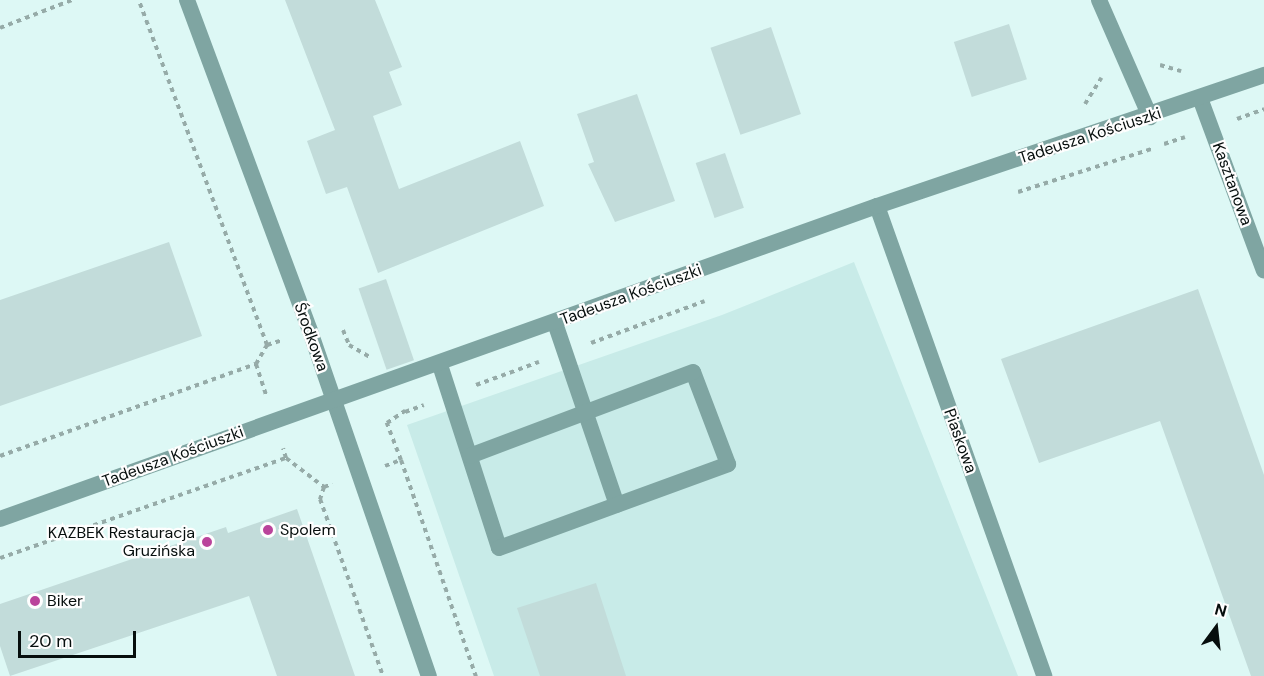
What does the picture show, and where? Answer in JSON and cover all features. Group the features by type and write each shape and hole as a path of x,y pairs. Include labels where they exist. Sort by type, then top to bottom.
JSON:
{"street":[{"name":"Środkowa","path":"187,0 334,401 429,676"},
{"path":"1099,0 1150,117"},
{"name":"Tadeusza Kościuszki","path":"0,519 440,365 877,206 1150,117 1264,75"},
{"name":"Kasztanowa","path":"1200,98 1264,271"},
{"name":"Piaskowa","path":"877,206 1044,676"},
{"path":"555,323 587,412 616,505"},
{"path":"440,365 499,548 728,464 693,372 470,456"}],"path":[{"path":"0,28 72,0"},
{"path":"0,456 256,364 267,345 139,0"},
{"path":"1152,63 1185,72"},
{"path":"1010,195 1211,129 1264,109"},
{"path":"405,412 710,299"},
{"path":"401,460 477,676"},
{"path":"324,487 320,499 384,676"}],"shaded area":[{"path":"854,262 1018,676 494,676 407,425 722,315"}],"building":[{"path":"285,0 375,0 402,67 389,72 402,105 373,116 399,189 520,141 544,206 378,273 347,187 326,194 307,141 335,130"},
{"path":"1009,24 1027,79 972,97 954,42"},
{"path":"771,27 801,114 740,135 710,48"},
{"path":"637,94 675,201 615,222 588,164 594,162 577,114"},
{"path":"725,153 744,208 715,218 696,163"},
{"path":"169,242 202,336 0,406 0,300"},
{"path":"386,279 414,360 387,370 359,288"},
{"path":"1198,289 1264,475 1264,676 1251,676 1160,421 1039,463 1001,359"},
{"path":"297,509 355,676 277,676 249,596 10,676 0,646 0,604 226,527 228,533"},
{"path":"596,583 626,676 540,676 517,608"}],"place":[{"name":"Spolem","path":"268,530"},
{"name":"KAZBEK Restauracja Gruzińska","path":"207,542"},
{"name":"Biker","path":"35,601"}]}
